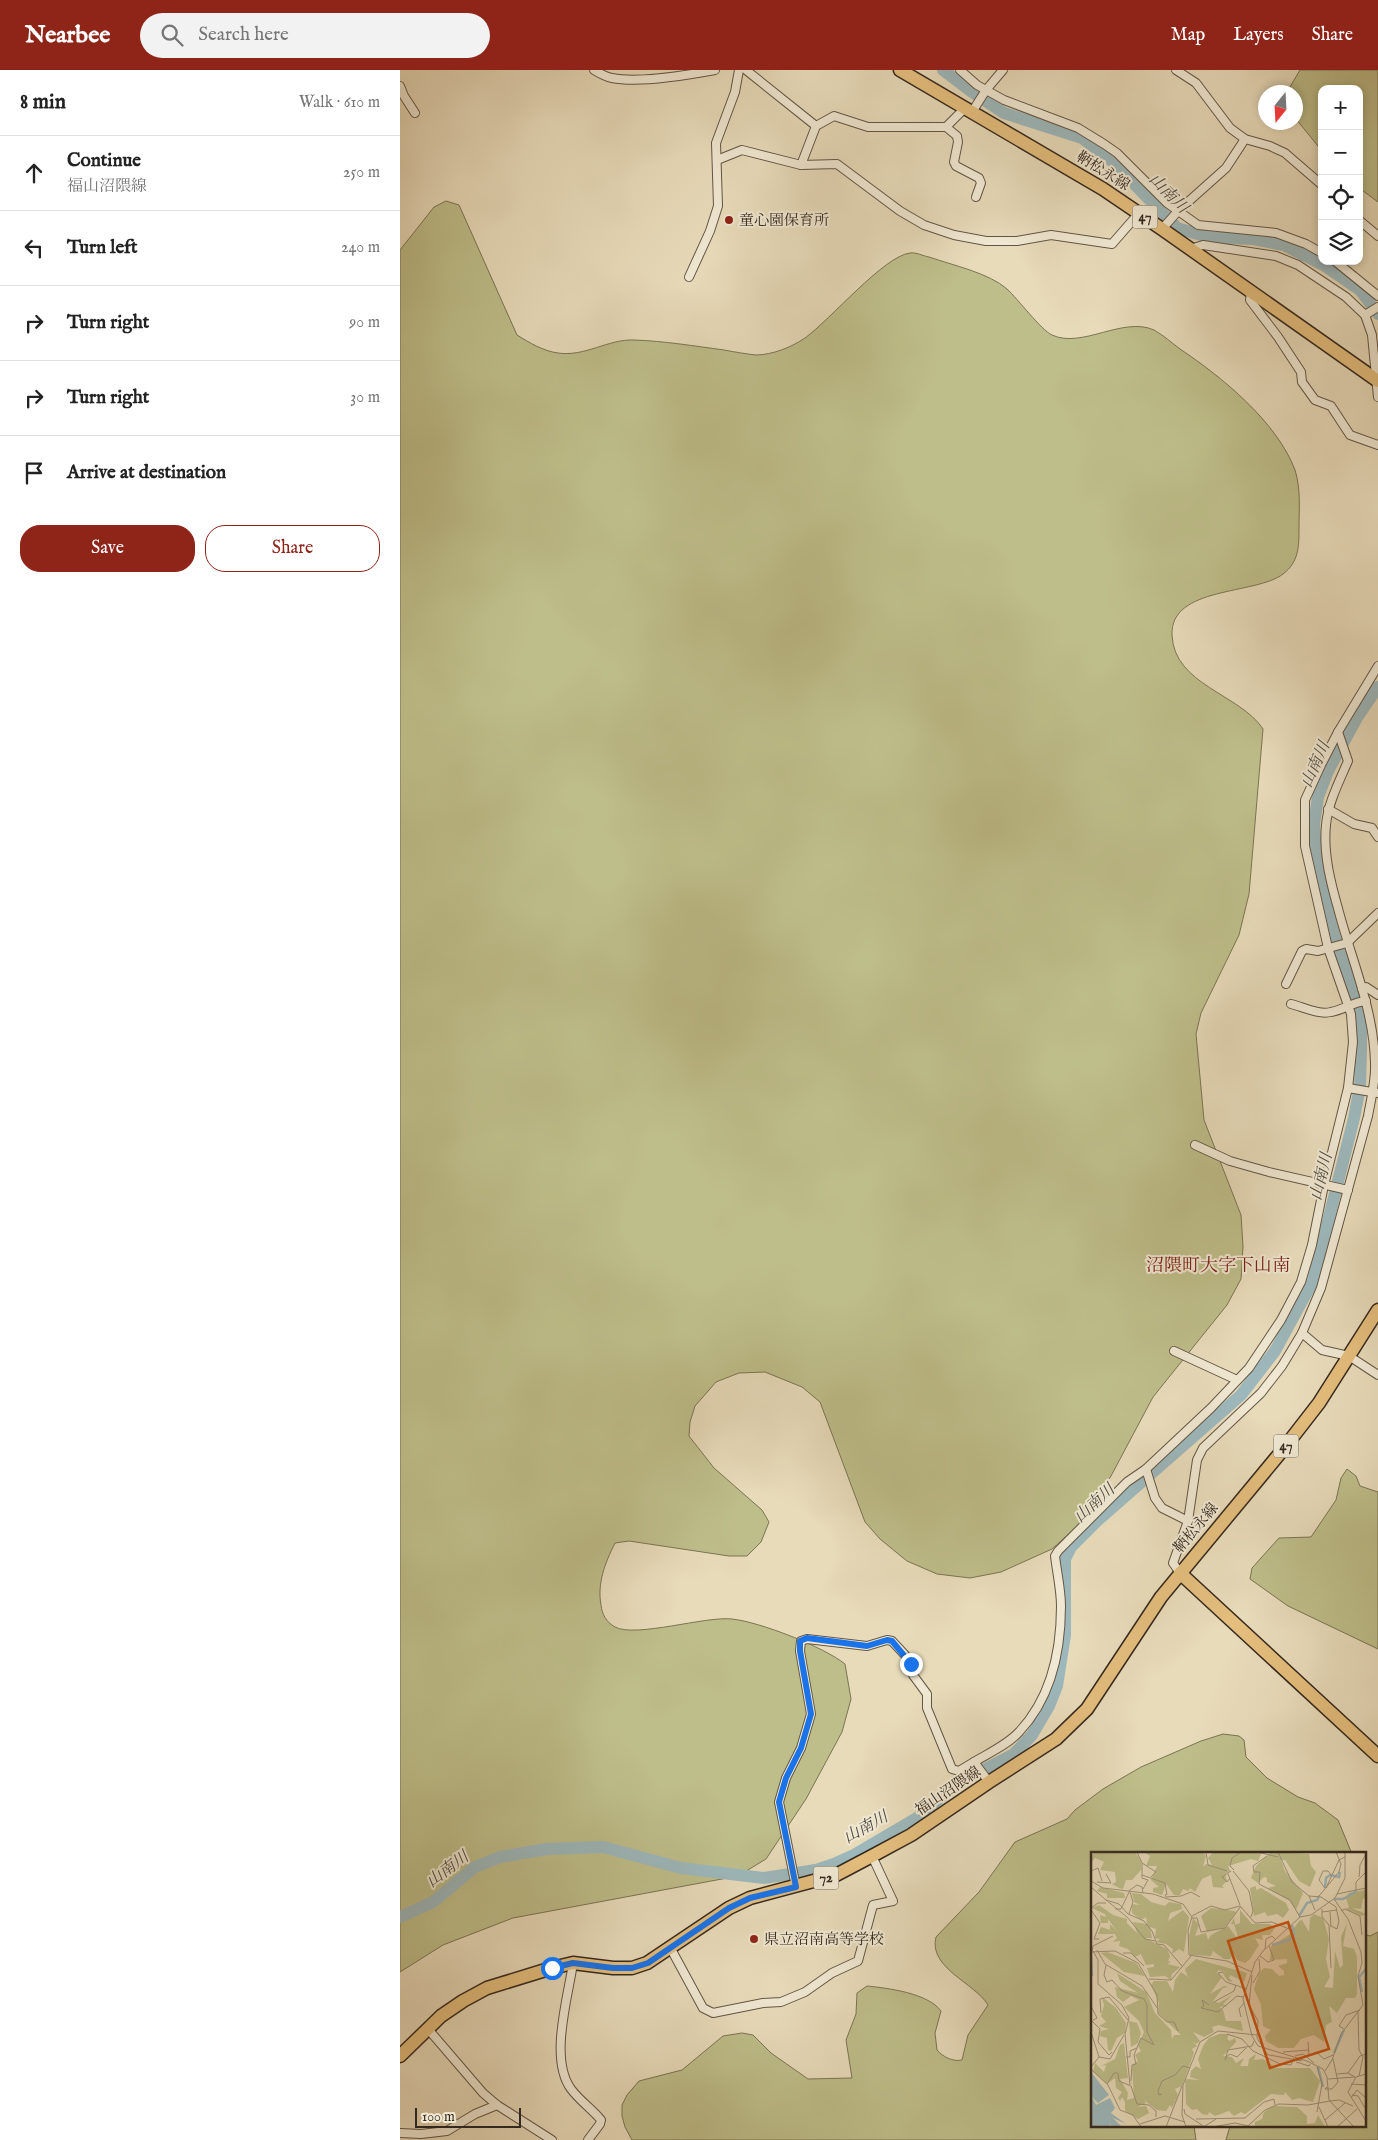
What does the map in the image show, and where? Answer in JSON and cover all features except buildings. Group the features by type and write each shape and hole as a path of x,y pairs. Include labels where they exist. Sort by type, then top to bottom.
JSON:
{"main road":[{"name":"鞆松永線","path":"900,70 971,108 1164,227 1190,249 1377,380"},
{"name":"鞆松永線","path":"1378,1310 1319,1403 1282,1452 1180,1573 1378,1756"},
{"name":"福山沼隈線","path":"400,2056 441,2016 487,1988 573,1963 613,1968 632,1968 648,1963 729,1908 750,1898 795,1884 836,1875 911,1835 986,1778 1056,1739 1087,1709 1161,1597 1180,1573"}],"street":[{"path":"594,70 611,78 640,79 686,75 715,70"},
{"path":"689,277 710,232 718,206 716,143 735,92 739,70"},
{"path":"746,70 816,126"},
{"path":"960,70 985,92 1018,107 1063,122 1090,135 1117,153 1167,203 1198,225 1276,233 1306,244 1318,251"},
{"path":"801,165 816,126 834,116 868,127 946,127 971,108 1003,70"},
{"path":"1176,70 1196,83 1230,128 1245,139 1270,146 1285,153 1318,181"},
{"path":"400,86 404,96 416,113"},
{"path":"946,127 957,136 958,142 954,162 956,166 979,178 981,183 976,197"},
{"path":"1164,227 1226,168 1245,139"},
{"path":"717,160 742,150 801,165 837,164 878,197 924,225 954,235 986,241 1017,241 1051,235 1112,244 1140,213"},
{"path":"1363,223 1378,236"},
{"path":"1190,249 1204,244 1276,256 1298,265 1346,297 1366,313 1372,335 1378,397"},
{"path":"1340,265 1378,296"},
{"path":"1250,292 1250,300 1301,372 1302,382 1315,400 1331,406 1350,435 1378,445"},
{"path":"1366,313 1378,307"},
{"path":"795,1884 779,1802 786,1778 801,1748 811,1714 800,1641 807,1638 867,1646 887,1640 892,1641 911,1664 913,1675 927,1694 927,1708 952,1769 959,1771 975,1763 1019,1733 1031,1717 1053,1676 1061,1605 1055,1556 1058,1551 1127,1482 1147,1471 1249,1368 1281,1320 1301,1282 1312,1245 1350,1089 1353,1042 1350,1005 1330,948 1305,846 1305,800 1321,765 1378,666"},
{"path":"1180,1573 1173,1564 1188,1521 1197,1460 1203,1448 1261,1393 1282,1366 1302,1333 1321,1288 1345,1190 1373,1092 1375,1064 1362,989 1345,944 1331,884 1326,834 1328,809 1348,761 1338,734"},
{"path":"1328,809 1354,824 1372,828 1378,837"},
{"path":"1286,984 1302,951 1306,949 1318,951 1345,944 1378,913"},
{"path":"1362,989 1366,987 1378,995"},
{"path":"1291,1004 1322,1012 1332,1012 1363,1001"},
{"path":"1350,1089 1373,1092"},
{"path":"1195,1145 1230,1161 1345,1190"},
{"path":"1302,1333 1322,1350 1349,1356 1378,1375"},
{"path":"1174,1351 1237,1380"},
{"path":"1147,1471 1154,1498 1162,1508 1188,1521"},
{"path":"975,1763 986,1778"},
{"path":"671,1949 703,2008 713,2013 753,2004 780,2002 805,1992 832,1973 858,1961 873,1905 893,1901 872,1856"},
{"path":"573,1963 564,2017 561,2058 565,2078 571,2090 601,2120 588,2140"},
{"path":"428,2030 483,2093 497,2106 552,2140"},
{"path":"400,2133 420,2134 447,2131 475,2114 497,2106"}],"green space":[{"path":"1300,70 1378,70 1378,202 1363,191 1363,85 1318,85 1318,146 1303,128 1303,85 1291,85"},
{"path":"446,201 459,205 517,335 542,349 552,352 578,353 615,342 634,340 656,341 756,355 775,352 805,338 872,276 899,257 910,253 970,270 999,283 1052,335 1076,338 1129,327 1142,327 1154,330 1230,387 1262,418 1275,435 1287,452 1297,477 1299,535 1295,559 1283,574 1254,586 1199,600 1185,608 1175,619 1172,635 1176,652 1184,666 1210,688 1253,717 1263,729 1249,894 1239,935 1201,1013 1196,1034 1204,1120 1241,1215 1243,1246 1241,1279 1227,1305 1153,1397 1111,1476 1080,1524 1052,1549 1001,1572 970,1578 937,1574 907,1561 880,1539 865,1522 820,1402 802,1387 765,1372 739,1373 716,1382 695,1406 690,1422 689,1436 714,1468 762,1510 769,1522 761,1542 747,1556 729,1556 629,1541 615,1543 601,1581 600,1597 602,1612 612,1625 625,1630 654,1629 720,1619 744,1621 775,1630 822,1650 845,1664 851,1699 842,1732 806,1799 766,1859 738,1876 513,1918 443,1945 400,1972 400,250 434,207"},
{"path":"1347,1469 1356,1476 1360,1486 1378,1492 1378,1649 1288,1606 1250,1579 1252,1568 1279,1538 1311,1537 1336,1500 1341,1478"},
{"path":"1223,1734 1239,1736 1244,1740 1246,1757 1267,1778 1298,1797 1315,1803 1338,1820 1351,1852 1091,1852 1091,2128 1194,2128 1196,2140 632,2140 625,2127 622,2105 627,2095 639,2081 682,2070 723,2036 742,2033 753,2035 771,2053 808,2079 852,2078 846,2040 856,2014 857,1993 867,1986 907,1992 935,2005 941,2011 935,2033 937,2050 948,2058 962,2060 968,2035 988,2005 982,1997 954,1974 939,1958 935,1948 936,1937 979,1892 1015,1842 1067,1819 1075,1810 1103,1789 1141,1767 1201,1741"},
{"path":"1378,1932 1378,2140 1226,2140 1229,2128 1366,2128 1366,1935 1370,1936"}],"waterway":[{"name":"山南川","path":"943,70 1004,113 1082,138 1110,159 1177,228 1208,237 1253,239 1284,245 1325,266 1360,290 1378,314"},
{"name":"山南川","path":"400,1917 433,1902 475,1867 500,1857 547,1849 603,1847 681,1868 764,1878 816,1870 854,1855 917,1818 956,1784 1014,1754 1032,1735 1049,1706 1057,1686 1065,1635 1065,1559 1071,1547 1097,1521 1241,1395 1275,1351 1313,1281 1354,1118 1360,1087 1361,1049 1361,1024 1350,980 1334,935 1325,899 1316,851 1314,824 1318,797 1328,771 1358,716 1378,687"}],"place":[{"name":"童心園保育所","path":"729,220"},
{"name":"県立沼南高等学校","path":"754,1939"}],"district":[{"name":"沼隈町大字下山南","path":"1218,1266"}],"route":[{"path":"552,1968 573,1963 613,1968 632,1968 648,1963 729,1908 750,1898 796,1887 779,1802 786,1778 801,1748 811,1714 800,1641 807,1638 867,1646 873,1646 887,1640 892,1641 911,1664"}]}
